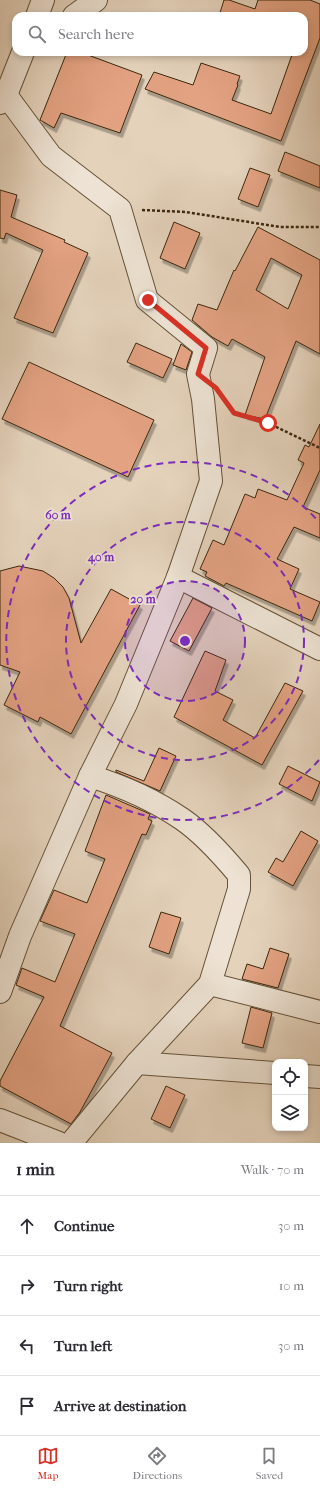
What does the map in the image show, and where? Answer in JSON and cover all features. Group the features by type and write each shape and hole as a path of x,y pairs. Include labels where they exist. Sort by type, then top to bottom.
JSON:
{"street":[{"path":"38,12 43,0"},
{"path":"80,12 96,0"},
{"path":"0,992 20,936 90,776 126,704 178,577 211,480 203,399 198,374 206,348 148,300 120,209 51,156 3,99 22,56"},
{"path":"178,577 320,649"},
{"path":"71,1143 137,1063 210,984 239,888 239,875 225,858 183,819 138,794 90,776"},
{"path":"210,984 320,1012"},
{"path":"137,1063 272,1073"},
{"path":"308,1076 320,1077"},
{"path":"0,1120 59,1143"}],"path":[{"path":"120,209 186,212 280,227 320,226"},
{"path":"221,394 234,413 268,423 320,448"}],"building":[{"path":"224,0 229,0 255,9 258,0 310,0 320,4 320,38 281,141 145,89 154,72 193,85 201,63 240,76 232,100 271,114 292,56 308,56 308,12 220,12"},
{"path":"65,56 91,56 142,75 120,133 61,113 54,128 40,120"},
{"path":"285,152 320,166 320,188 278,171"},
{"path":"250,168 270,175 258,207 238,199"},
{"path":"0,190 17,195 11,217 65,240 64,242 88,253 53,333 14,318 43,250 6,233 4,239 0,238"},
{"path":"174,222 200,233 185,269 160,258"},
{"path":"258,227 320,260 320,354 296,341 265,419 245,415 265,357 232,339 228,346 212,337 192,320 198,304 217,310 234,270 235,271","holes":["271,258 302,275 288,309 256,290"]},
{"path":"136,343 172,359 163,378 127,362"},
{"path":"181,344 192,352 186,370 173,365"},
{"path":"29,362 154,420 128,477 2,419"},
{"path":"320,424 320,470 303,507 320,514 320,538 294,527 277,559 299,569 290,589 320,602 312,621 226,583 224,586 205,576 207,572 200,569 213,540 224,545 245,494 255,498 258,489 287,500 304,463 298,460 305,445 309,447"},
{"path":"19,566 43,571 54,578 63,587 69,598 81,643 111,589 140,605 71,734 40,717 38,722 4,705 20,672 0,665 0,571"},
{"path":"193,598 212,608 189,651 170,641"},
{"path":"205,651 226,660 215,691 233,700 223,720 255,738 285,683 303,691 262,765 174,717"},
{"path":"159,748 176,756 160,791 116,772 116,770 144,781"},
{"path":"288,766 320,782 312,801 279,784"},
{"path":"106,795 150,814 148,819 152,821 146,835 142,834 60,1026 112,1053 80,1112 71,1124 0,1086 0,1081 44,997 16,985 22,968 55,982 75,934 40,921 54,890 87,903 105,859 85,851"},
{"path":"301,831 318,841 293,886 268,872 276,858 283,862"},
{"path":"161,912 181,918 169,954 149,947"},
{"path":"270,948 289,954 278,988 242,979 247,964 263,969"},
{"path":"251,1007 272,1013 263,1048 242,1043"},
{"path":"166,1086 185,1095 170,1128 151,1119"}],"route":[{"path":"148,300 206,348 198,374 216,388 234,413 268,423"}]}
